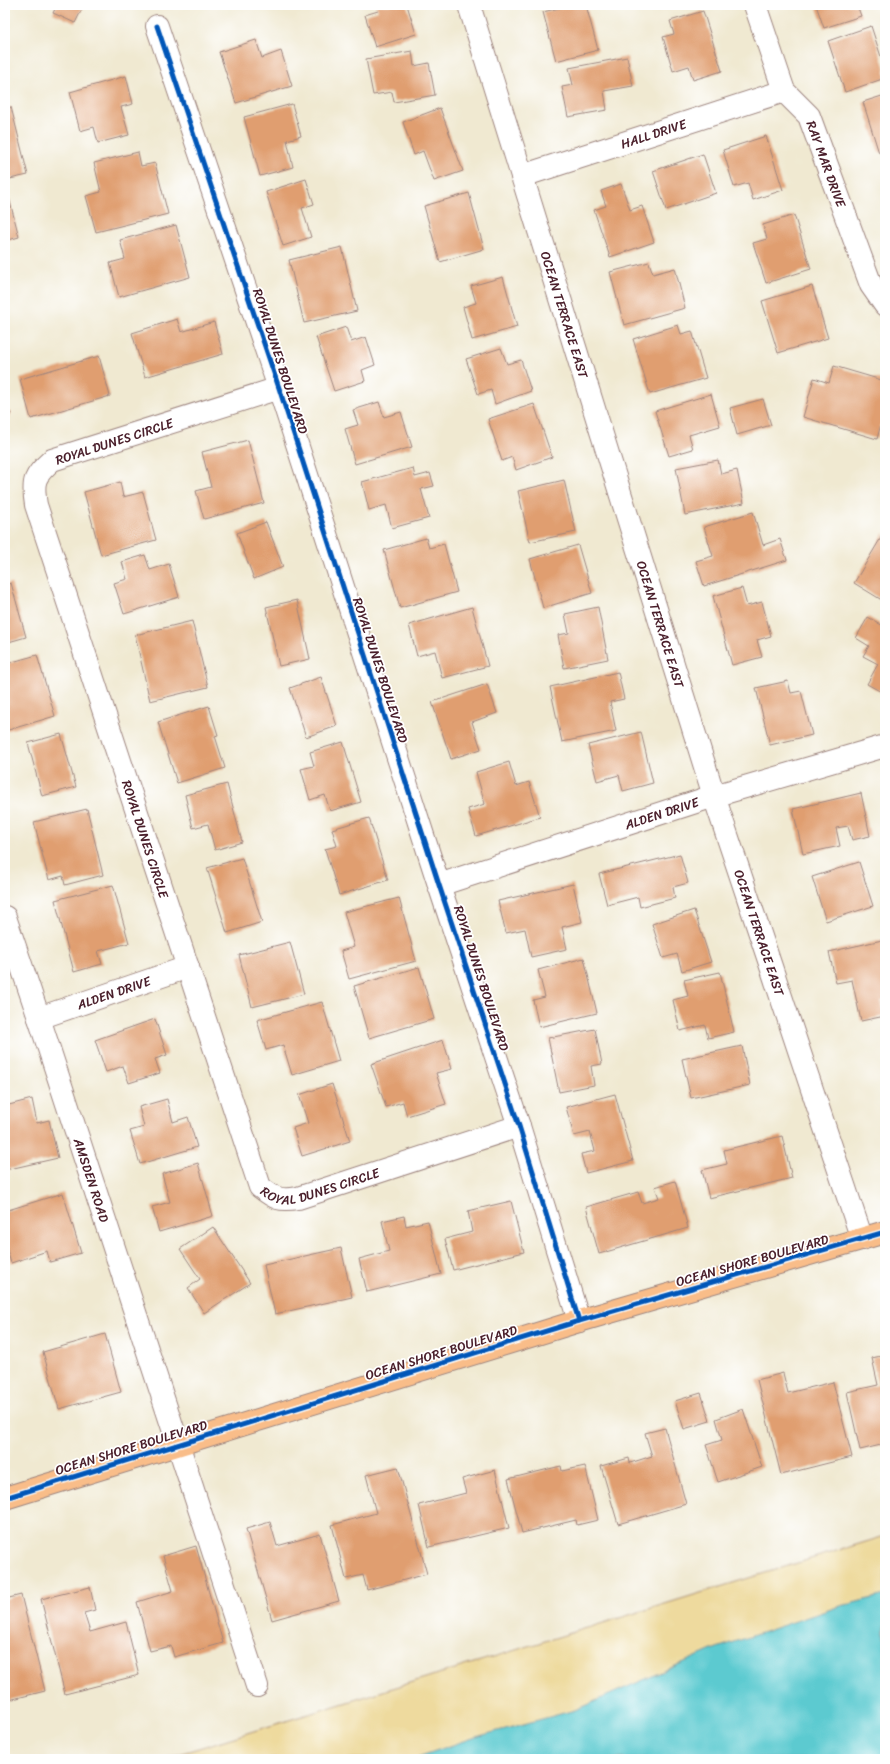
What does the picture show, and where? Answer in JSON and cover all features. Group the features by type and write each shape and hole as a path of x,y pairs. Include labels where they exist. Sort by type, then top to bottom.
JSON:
{"main road":[{"name":"OCEAN SHORE BOULEVARD","path":"5,1498 579,1321 862,1240 885,1232"}],"street":[{"name":"OCEAN TERRACE EAST","path":"469,5 714,796 862,1240"},
{"name":"RAY MAR DRIVE","path":"755,5 784,91 809,116 871,285 884,305"},
{"name":"ROYAL DUNES BOULEVARD","path":"157,26 279,388 519,1126 579,1321"},
{"name":"HALL DRIVE","path":"522,176 784,91"},
{"name":"ROYAL DUNES CIRCLE","path":"279,388 52,460 40,470 33,486 36,504 260,1187 272,1197 284,1200 298,1198 519,1126"},
{"name":"ALDEN DRIVE","path":"440,885 714,796 885,746"},
{"name":"AMSDEN ROAD","path":"5,917 257,1686"},
{"name":"ALDEN DRIVE","path":"39,1018 188,967"}],"sand":[{"path":"885,1536 885,1618 457,1759 163,1759"}],"water":[{"path":"885,1595 885,1759 412,1759 476,1737 575,1710 714,1649 837,1607"}],"building":[{"path":"57,5 84,5 75,23 53,13"},
{"path":"376,5 407,5 416,34 375,47 365,15 378,11"},
{"path":"571,5 586,5 598,50 556,61 543,12"},
{"path":"816,5 857,5 861,16 824,28"},
{"path":"703,11 722,71 693,80 689,66 673,71 663,37 674,34 670,21"},
{"path":"871,26 885,69 885,78 845,92 828,41"},
{"path":"256,40 262,58 281,51 292,86 236,103 219,52"},
{"path":"412,51 414,66 429,63 435,95 394,102 392,92 373,95 366,59"},
{"path":"627,57 633,86 604,91 607,110 568,117 562,87 573,85 569,68"},
{"path":"126,76 133,104 121,107 129,135 98,143 94,127 80,131 70,92"},
{"path":"885,95 885,151 879,153 863,102"},
{"path":"292,104 301,136 287,140 293,167 260,176 244,117"},
{"path":"11,107 28,175 5,180 5,108"},
{"path":"440,108 463,171 434,181 423,151 414,155 403,122"},
{"path":"766,136 783,190 753,200 748,183 734,187 723,150"},
{"path":"138,152 141,166 155,163 168,214 96,232 86,196 101,192 94,163"},
{"path":"703,154 716,193 666,210 653,171"},
{"path":"306,179 314,204 302,208 311,237 283,246 266,192"},
{"path":"5,182 19,237 5,241"},
{"path":"621,184 630,210 642,206 654,242 610,257 594,210 606,206 601,191"},
{"path":"469,193 484,249 440,262 424,206"},
{"path":"794,215 811,269 766,283 753,243 767,239 763,225"},
{"path":"176,225 190,277 119,297 110,263 125,259 120,240"},
{"path":"342,247 357,311 304,323 289,260"},
{"path":"649,262 653,274 675,268 685,308 624,325 610,272"},
{"path":"503,277 517,327 472,340 463,307 476,303 471,286"},
{"path":"812,286 828,338 778,353 762,301"},
{"path":"177,319 181,332 214,322 223,354 145,377 132,333"},
{"path":"678,325 681,334 692,331 706,378 650,394 633,339"},
{"path":"346,327 351,342 366,337 375,365 362,370 365,381 334,391 316,337"},
{"path":"501,348 507,364 521,360 531,391 495,404 491,390 478,394 466,359"},
{"path":"99,356 110,396 31,419 20,379"},
{"path":"834,366 885,381 885,409 877,439 803,417 814,378 829,383"},
{"path":"711,394 720,426 689,435 693,449 669,456 655,411"},
{"path":"763,399 771,425 737,435 730,408"},
{"path":"379,402 384,417 401,412 412,447 355,464 345,429 358,425 353,410"},
{"path":"534,404 552,457 516,470 512,457 502,461 488,419"},
{"path":"5,409 11,413 5,424"},
{"path":"248,440 264,503 204,519 196,491 211,487 202,452"},
{"path":"718,460 721,474 737,470 744,503 685,515 676,468"},
{"path":"413,468 415,477 430,473 434,486 421,489 429,518 392,528 386,505 369,510 362,482"},
{"path":"564,480 576,532 530,542 518,491"},
{"path":"120,482 123,497 143,492 156,540 101,555 84,492"},
{"path":"753,512 763,545 780,539 787,560 704,586 696,561 713,556 704,527"},
{"path":"266,522 283,567 254,579 237,533"},
{"path":"885,531 885,602 854,583"},
{"path":"426,538 429,548 444,544 457,592 400,608 384,550"},
{"path":"578,545 592,593 543,608 530,559"},
{"path":"145,555 150,570 169,564 179,597 124,614 114,583 127,579 122,562"},
{"path":"11,583 26,637 5,643 5,585"},
{"path":"742,588 747,606 762,602 771,636 757,640 762,657 732,665 713,596"},
{"path":"297,600 310,659 279,666 266,607"},
{"path":"472,607 488,666 442,678 435,651 417,656 409,625"},
{"path":"598,607 608,659 564,668 558,635 569,633 565,614"},
{"path":"868,617 885,627 885,694 867,684 878,664 863,656 869,646 856,638"},
{"path":"192,621 208,687 150,701 135,635"},
{"path":"37,655 55,716 5,731 5,664"},
{"path":"618,672 624,699 610,702 616,731 562,742 550,687"},
{"path":"321,677 337,726 306,737 290,688"},
{"path":"788,681 791,693 801,691 812,735 770,745 756,688"},
{"path":"487,684 497,713 472,722 481,749 451,759 432,702"},
{"path":"209,706 218,735 215,736 225,768 177,783 158,722"},
{"path":"641,732 653,783 623,791 619,775 597,781 588,745"},
{"path":"61,734 76,787 42,796 28,743"},
{"path":"343,742 361,802 330,811 325,795 310,800 301,769 314,766 310,752"},
{"path":"509,762 516,786 529,782 540,817 476,836 468,809 485,804 476,772"},
{"path":"227,784 242,842 215,850 208,824 193,828 185,795"},
{"path":"861,793 870,836 852,840 848,826 836,828 840,846 803,854 793,809"},
{"path":"87,809 103,875 65,885 63,876 49,880 34,822"},
{"path":"369,818 388,880 339,895 325,849 337,846 332,829"},
{"path":"680,854 688,883 673,887 675,898 640,907 638,897 607,905 599,874"},
{"path":"242,858 262,922 227,933 207,868"},
{"path":"859,862 873,906 826,921 812,877"},
{"path":"573,884 582,922 562,927 567,949 531,957 525,929 506,933 498,901"},
{"path":"113,885 129,943 98,951 102,964 74,972 55,900"},
{"path":"399,898 416,961 349,979 341,951 354,947 344,912"},
{"path":"694,910 711,962 682,971 677,954 663,958 652,924"},
{"path":"882,940 885,953 885,1001 881,1001 885,1016 861,1021 852,980 836,983 829,952"},
{"path":"290,942 304,994 252,1007 239,955"},
{"path":"584,958 597,1013 539,1027 533,1000 545,997 538,970"},
{"path":"419,967 434,1019 369,1038 354,986"},
{"path":"720,972 734,1032 708,1038 705,1025 680,1031 673,1000 688,996 684,980"},
{"path":"322,1002 339,1061 292,1075 283,1045 266,1050 257,1020"},
{"path":"155,1019 167,1055 155,1059 160,1073 129,1083 123,1066 106,1072 95,1040"},
{"path":"595,1029 602,1064 591,1066 594,1085 559,1092 548,1038"},
{"path":"443,1040 452,1069 436,1073 446,1104 407,1116 403,1102 386,1107 371,1064"},
{"path":"742,1046 750,1085 691,1098 682,1059"},
{"path":"332,1084 350,1141 302,1156 293,1128 308,1123 299,1095"},
{"path":"615,1094 633,1161 586,1173 581,1154 595,1151 590,1132 574,1136 566,1107"},
{"path":"32,1099 37,1123 49,1120 58,1158 5,1170 5,1106"},
{"path":"167,1099 173,1122 188,1117 197,1147 140,1164 130,1131 144,1127 139,1107"},
{"path":"782,1136 792,1178 709,1198 702,1170 727,1164 724,1150"},
{"path":"198,1163 213,1216 159,1232 152,1207 170,1202 162,1174"},
{"path":"675,1181 688,1228 599,1254 586,1207 638,1192 642,1203 659,1198 655,1187"},
{"path":"63,1193 81,1253 50,1262 47,1251 11,1263 5,1244 5,1211"},
{"path":"511,1201 524,1252 453,1270 445,1239 472,1232 468,1211"},
{"path":"404,1216 406,1226 428,1221 441,1274 367,1292 359,1259 389,1251 382,1221"},
{"path":"213,1227 250,1283 204,1313 188,1288 200,1279 180,1249"},
{"path":"341,1248 352,1297 275,1314 264,1265"},
{"path":"105,1334 121,1392 59,1409 43,1352"},
{"path":"885,1355 885,1444 860,1450 847,1392 878,1385 872,1358"},
{"path":"783,1373 788,1393 833,1382 852,1457 781,1475 757,1380"},
{"path":"701,1393 710,1421 684,1429 675,1401"},
{"path":"743,1409 762,1467 718,1482 706,1445 722,1440 716,1419"},
{"path":"665,1428 686,1504 618,1524 601,1466 629,1458 630,1463 652,1456 645,1433"},
{"path":"561,1466 562,1471 585,1466 598,1520 577,1525 576,1520 522,1533 508,1479"},
{"path":"398,1467 427,1574 367,1590 363,1575 346,1579 332,1525 376,1513 366,1475"},
{"path":"495,1470 509,1528 429,1547 419,1505 466,1493 462,1479"},
{"path":"270,1522 277,1546 320,1534 339,1601 272,1620 246,1529"},
{"path":"196,1546 223,1643 174,1657 171,1646 150,1651 137,1602 173,1591 163,1556"},
{"path":"90,1587 95,1610 84,1613 90,1632 126,1622 139,1675 65,1694 41,1599"},
{"path":"21,1595 45,1691 5,1701 5,1599"}],"cycle path":[{"path":"157,26 279,388 439,885 519,1126 579,1321"},
{"path":"5,1498 579,1321 885,1232"}]}
